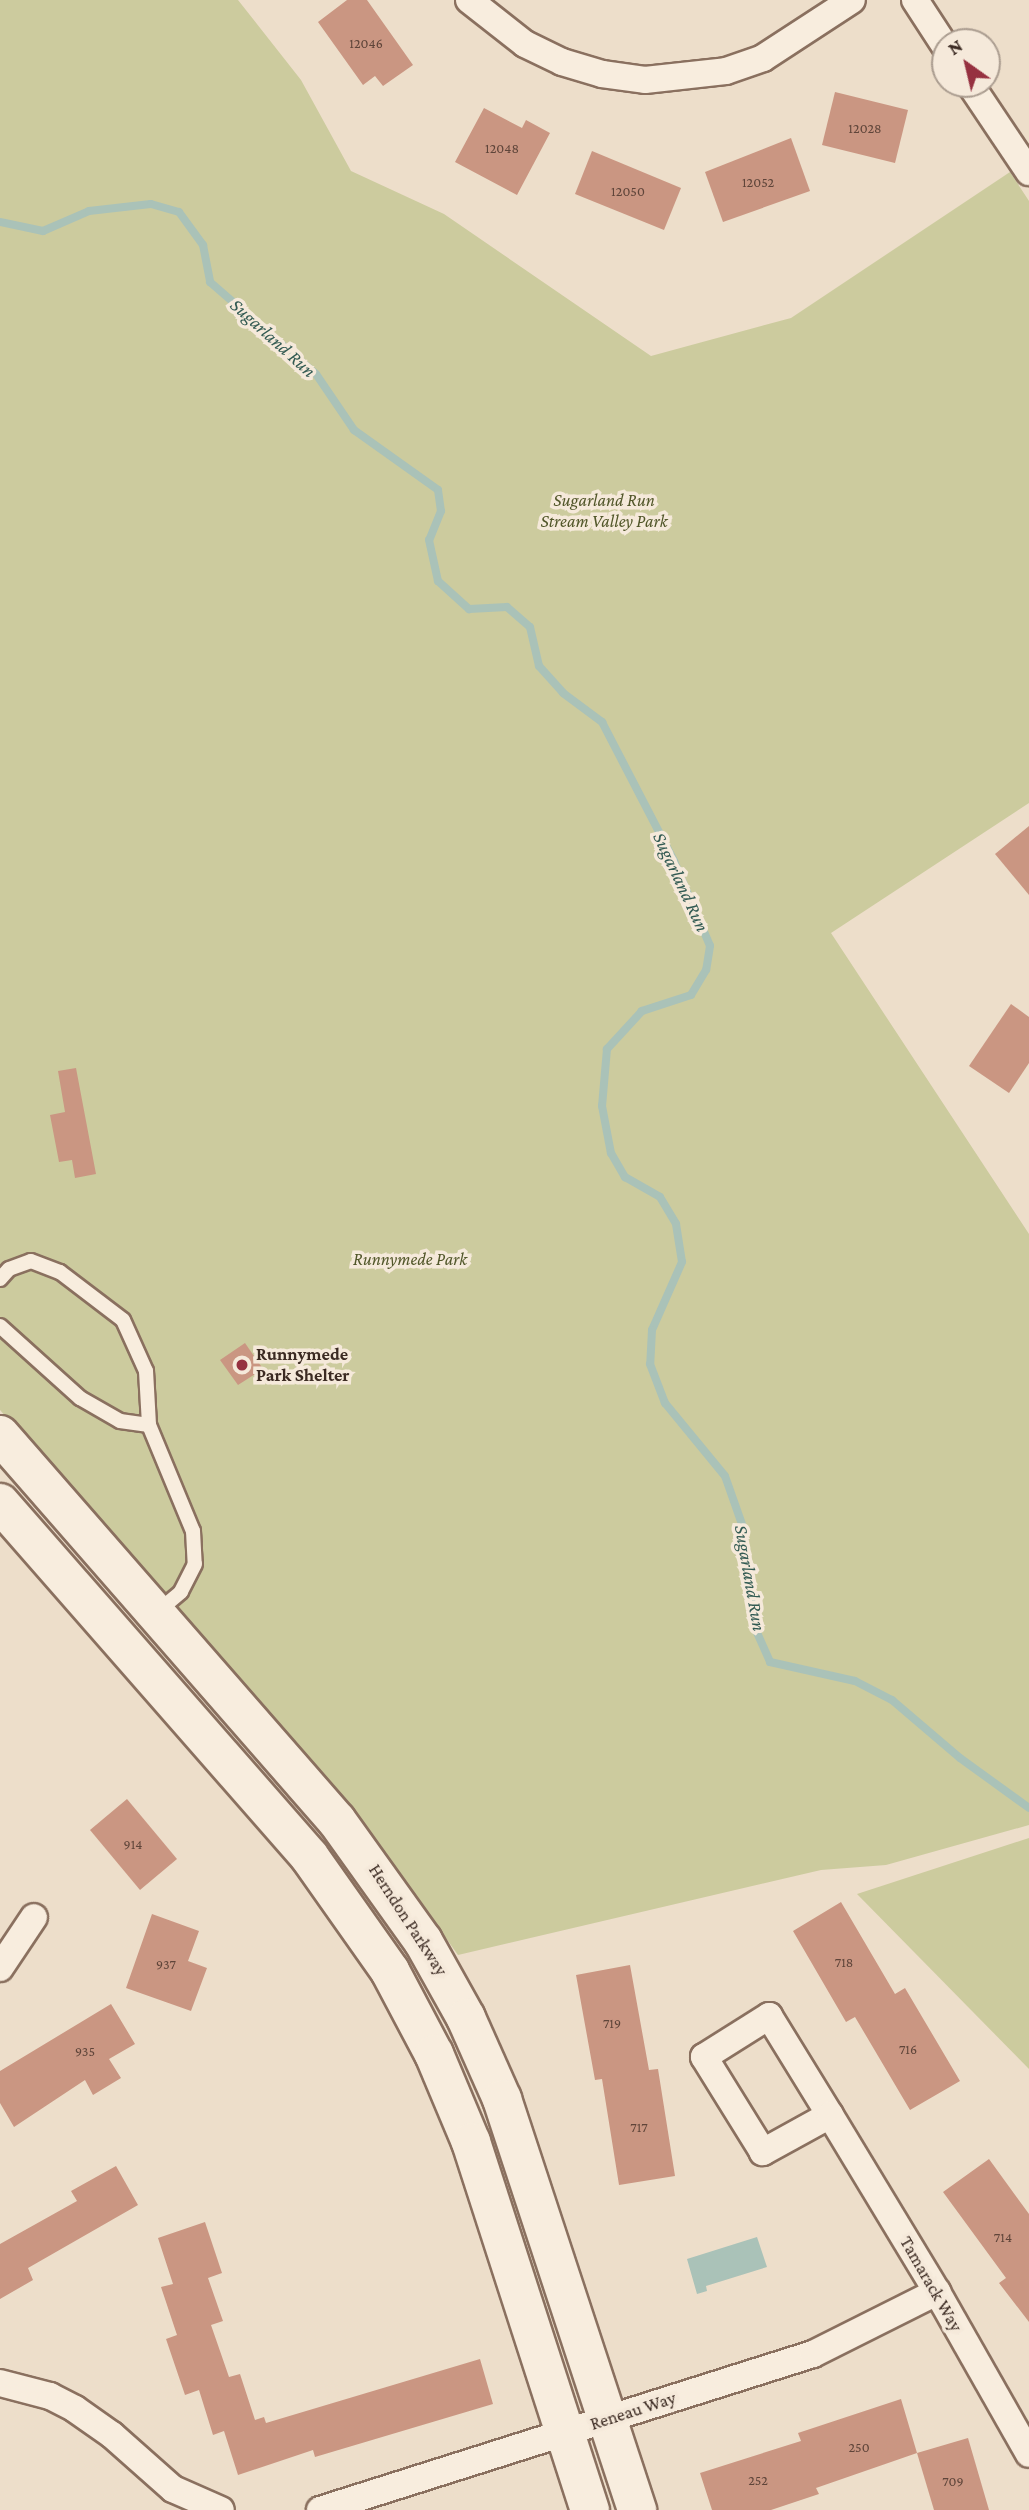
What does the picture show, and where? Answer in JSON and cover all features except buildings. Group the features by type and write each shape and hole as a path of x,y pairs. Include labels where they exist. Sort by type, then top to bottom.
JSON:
{"main road":[{"name":"Herndon Parkway","path":"0,1434 368,1859 445,1977 482,2051 511,2123 637,2510"},
{"path":"0,1503 309,1856 384,1961 434,2054 471,2142 590,2510"}],"street":[{"path":"470,0 525,44 562,62 602,74 645,80 713,74 763,58 852,0"},
{"path":"915,0 933,28"},
{"path":"979,98 1029,172"},
{"path":"0,1968 34,1917"},
{"name":"Tamarack Way","path":"830,2115 763,2152 704,2057 769,2016 830,2115 937,2292 1029,2454"},
{"name":"Reneau Way","path":"320,2510 813,2354 937,2292"},
{"path":"0,2383 50,2396 75,2409 112,2435 173,2489 221,2510"}],"lane":[{"path":"0,1279 9,1269 31,1261 60,1272 123,1320 146,1371 149,1425 193,1531 195,1564 181,1592 156,1613"},
{"path":"0,1326 4,1334 80,1398 120,1421 149,1425"}],"green space":[{"name":"Runnymede Park","path":"0,0 238,0 301,80 351,171 444,214 651,356 791,318 1010,172 1029,201 1029,803 831,933 1029,1234 1029,1825 886,1865 821,1870 458,1955 390,1860 0,1410"},
{"path":"1029,1838 1029,2069 857,1894"}],"shaded area":[{"path":"757,2237 767,2267 706,2286 707,2291 697,2294 687,2259"}],"waterway":[{"name":"Sugarland Run","path":"0,222 43,231 89,211 151,204 179,212 203,245 210,282 316,374 354,430 438,490 441,511 429,540 438,581 469,609 507,607 530,627 539,666 563,693 602,722 674,861 710,946 706,970 691,995 642,1011 607,1049 602,1106 611,1153 625,1177 660,1197 676,1224 682,1262 652,1330 650,1364 665,1403 725,1476 743,1527 755,1628 770,1662 855,1681 892,1700 960,1758 1029,1808"}],"place":[{"name":"Runnymede Park Shelter","path":"242,1365"}],"park label":[{"name":"Sugarland Run Stream Valley Park","path":"604,511"}]}
